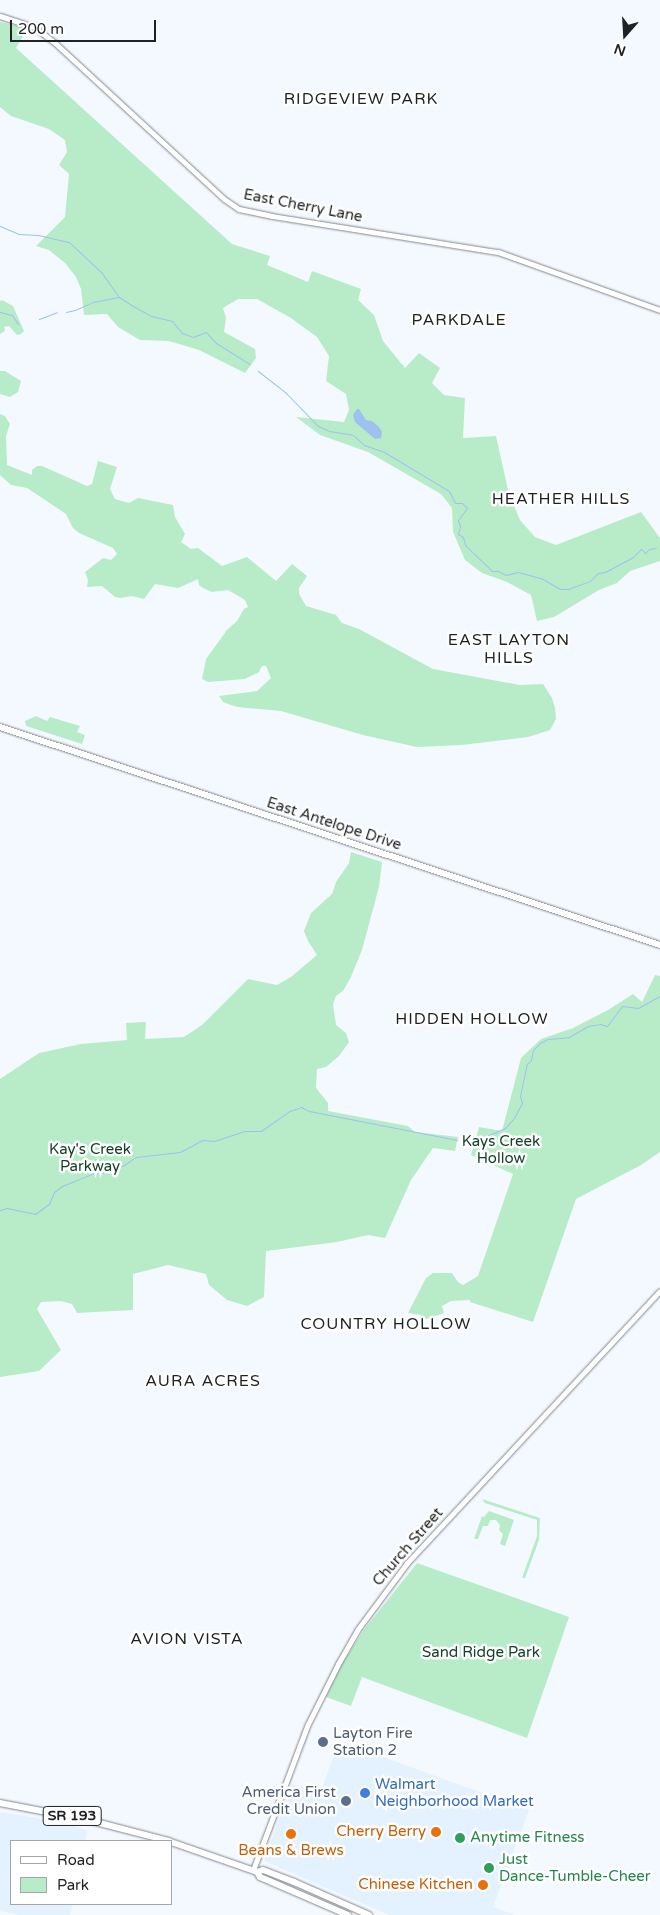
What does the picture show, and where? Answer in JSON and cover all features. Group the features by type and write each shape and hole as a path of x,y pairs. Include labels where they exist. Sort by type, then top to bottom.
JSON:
{"main road":[{"name":"East Antelope Drive","path":"0,727 660,946"},
{"name":"SR 193","path":"0,1803 88,1820 163,1840"},
{"name":"SR 193","path":"172,1843 255,1871 271,1872 369,1915"},
{"name":"SR 193","path":"255,1871 260,1877 348,1915"}],"street":[{"name":"East Cherry Lane","path":"0,16 34,27 55,43 224,198 239,208 272,216 498,252 660,310"},
{"name":"Church Street","path":"255,1871 308,1724 358,1629 407,1563 660,1290"}],"shaded area":[{"path":"339,1741 529,1810 493,1907 515,1915 389,1915 264,1861 292,1784 320,1793"},
{"path":"0,1812 66,1823 87,1831 85,1840 10,1840 10,1905 73,1905 70,1915 19,1915 0,1911"}],"green space":[{"path":"0,22 28,28 16,48 232,244 270,256 267,265 308,282 312,271 361,289 358,300 374,315 383,341 405,368 419,353 440,368 432,383 444,395 465,398 463,438 496,436 509,494 520,520 535,537 556,545 641,512 660,538 660,561 630,571 617,583 599,590 554,617 537,621 531,595 507,582 482,573 465,560 453,532 452,508 441,494 368,452 320,435 296,417 344,422 349,410 346,394 326,381 329,356 317,337 291,318 257,299 238,299 223,308 226,318 224,332 255,349 256,358 245,373 199,350 169,341 140,340 118,327 107,314 84,315 81,289 76,277 65,263 49,250 36,246 65,217 69,174 59,165 67,152 65,140 49,129 11,116 0,107"},
{"path":"2,300 13,306 24,331 21,334 17,335 9,326 4,327 5,331 0,334 0,301"},
{"path":"0,371 5,371 21,381 18,392 10,397 0,394"},
{"path":"0,414 5,416 10,424 6,436 7,465 32,475 32,470 37,466 42,466 87,486 92,484 98,461 117,467 110,489 115,499 129,503 138,498 173,505 175,517 185,534 181,542 191,549 198,548 222,566 247,557 276,581 292,564 307,576 299,588 299,594 306,606 336,615 342,623 359,629 433,669 520,685 543,684 552,698 555,708 556,719 550,730 528,737 462,745 417,747 363,735 281,711 237,707 223,702 219,696 257,691 271,678 266,666 262,666 259,672 245,679 208,682 202,679 206,659 227,630 237,621 244,609 248,607 245,600 228,590 212,592 203,588 199,585 198,579 178,588 155,584 144,599 132,596 115,597 102,586 87,587 88,580 85,572 103,558 111,560 117,554 113,548 79,533 73,528 66,514 27,488 11,485 0,475"},
{"path":"36,716 47,721 50,717 80,726 77,732 85,735 82,744 26,726 25,721"},
{"name":"Kay's Creek Parkway","path":"351,852 382,862 379,887 362,950 350,979 343,991 336,996 333,1004 336,1025 346,1033 349,1042 339,1056 326,1067 317,1069 316,1088 328,1103 328,1111 408,1126 415,1132 458,1137 455,1151 433,1148 411,1180 385,1238 368,1235 337,1242 266,1251 264,1297 247,1306 227,1300 209,1285 206,1274 168,1265 133,1274 133,1310 77,1313 72,1304 61,1301 41,1302 37,1309 61,1350 39,1371 0,1377 0,1079 39,1053 81,1044 127,1040 126,1023 146,1022 145,1039 184,1037 202,1025 248,979 277,985 291,977 317,955 304,931 311,913 332,894 336,882 349,863"},
{"name":"Kays Creek Hollow","path":"655,975 660,976 660,1152 641,1165 576,1199 533,1322 470,1302 470,1300 451,1301 442,1306 444,1313 423,1320 421,1315 408,1313 426,1278 433,1273 452,1273 458,1282 463,1285 478,1276 513,1174 471,1155 479,1127 502,1131 521,1058 541,1039 573,1028 608,1010 633,994 642,1002"},
{"path":"482,1499 540,1518 539,1540 525,1578 522,1578 537,1536 537,1520 485,1503"},
{"path":"489,1511 514,1520 505,1546 500,1544 503,1534 499,1530 500,1525 496,1520 490,1520 488,1526 483,1526 478,1539 474,1539 482,1516 484,1517"},
{"name":"Sand Ridge Park","path":"417,1563 569,1617 527,1738 362,1677 351,1706 326,1697 342,1664 363,1631"}],"water":[{"path":"359,409 366,420 372,421 379,427 382,432 381,438 375,439 355,422 353,415"}],"waterway":[{"path":"0,226 19,234 38,235 69,242 102,273 119,297 151,316 172,321 182,333 193,337 206,332 216,343 250,364"},
{"path":"66,312 93,302 119,297"},
{"path":"0,312 12,315 18,324"},
{"path":"39,319 57,312"},
{"path":"258,371 286,393 318,426 329,431 353,435 364,445 384,452 449,491 455,503 462,503 467,508 458,520 460,526 458,534 463,537 465,545 492,571 498,571 506,575 518,572 541,578 560,589 568,589 590,581 598,573 605,572 633,557 641,549 645,553 649,549 656,548"},
{"path":"475,1138 484,1137 505,1128 514,1118 522,1103 520,1096 527,1064 531,1060 533,1050 540,1043 548,1039 569,1037 588,1026 600,1024 607,1026 622,1006 638,1008 660,996"},
{"path":"0,1210 7,1208 35,1214 49,1204 54,1192 62,1186 91,1174 107,1172 124,1165 136,1157 180,1152 203,1140 214,1141 245,1131 261,1131 290,1111 301,1107 309,1111 457,1140"}],"place":[{"name":"Layton Fire Station 2","path":"323,1742"},
{"name":"Walmart Neighborhood Market","path":"365,1793"},
{"name":"America First Credit Union","path":"346,1801"},
{"name":"Cherry Berry","path":"436,1832"},
{"name":"Beans & Brews","path":"291,1834"},
{"name":"Anytime Fitness","path":"460,1838"},
{"name":"Just Dance-Tumble-Cheer","path":"489,1868"},
{"name":"Chinese Kitchen","path":"483,1885"}],"district":[{"name":"RIDGEVIEW PARK","path":"361,99"},
{"name":"PARKDALE","path":"459,320"},
{"name":"HEATHER HILLS","path":"561,499"},
{"name":"EAST LAYTON HILLS","path":"509,649"},
{"name":"HIDDEN HOLLOW","path":"472,1019"},
{"name":"COUNTRY HOLLOW","path":"386,1324"},
{"name":"AURA ACRES","path":"203,1381"},
{"name":"AVION VISTA","path":"187,1639"}]}
